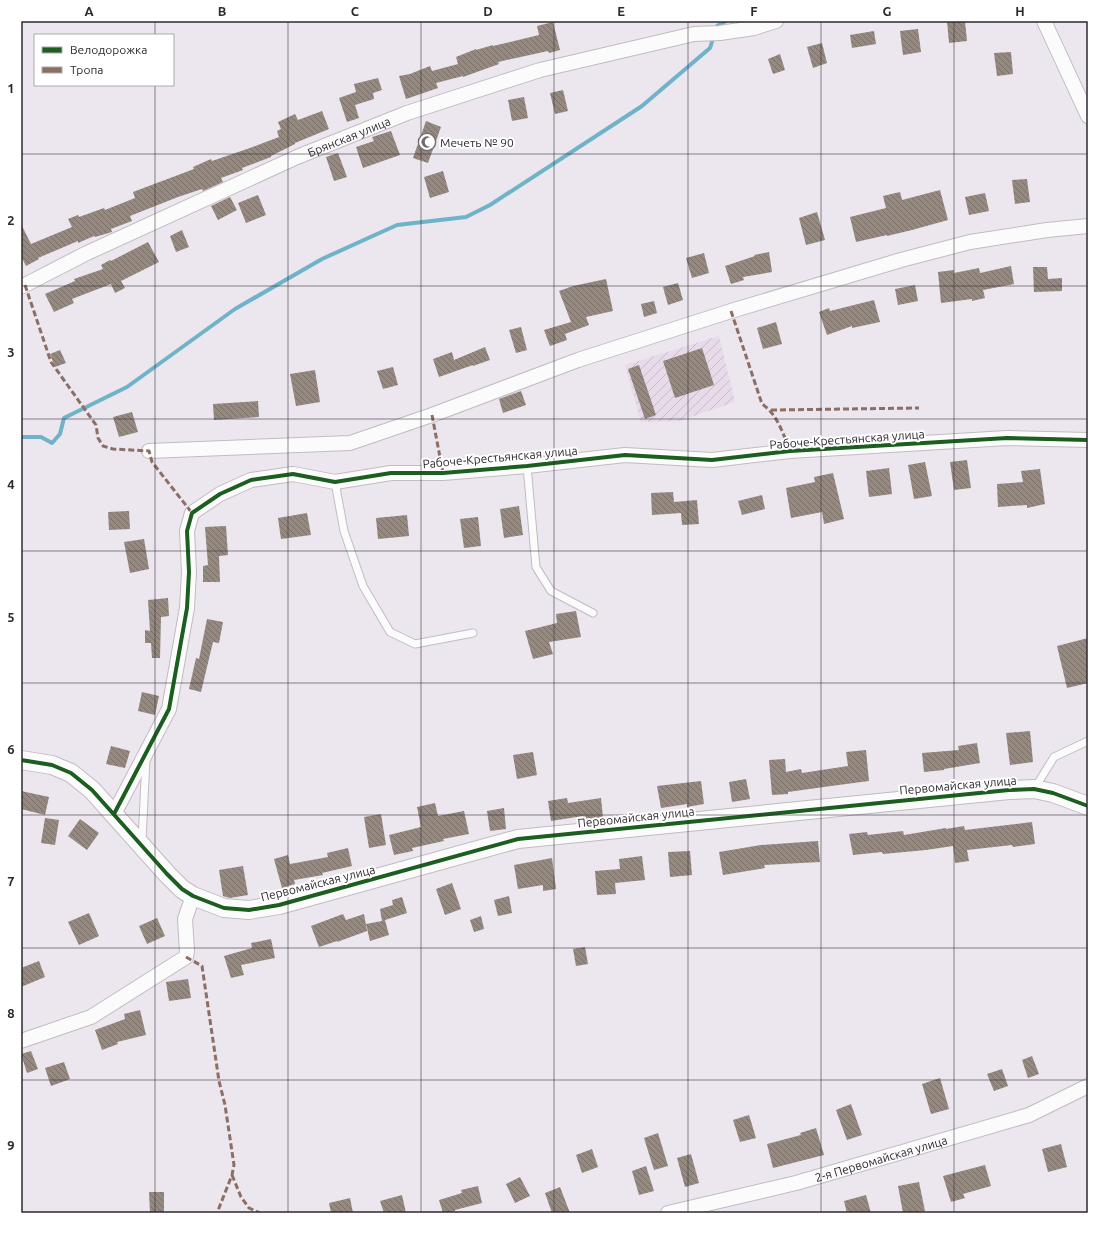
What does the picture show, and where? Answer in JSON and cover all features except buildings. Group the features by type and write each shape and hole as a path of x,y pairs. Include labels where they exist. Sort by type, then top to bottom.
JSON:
{"street":[{"name":"Брянская улица","path":"21,287 87,253 297,157 407,113 540,70 695,27 720,33 754,28 776,21"},
{"path":"1044,21 1088,116"},
{"path":"149,450 350,443 432,415 578,360 731,311 902,260 970,242 1047,230 1088,226"},
{"name":"Рабоче-Крестьянская улица","path":"114,814 169,709 187,608 189,572 187,531 192,513 220,494 251,480 293,474 335,482 391,474 443,474 625,455 712,460 790,451 1007,438 1088,440"},
{"name":"Первомайская улица","path":"21,760 52,765 71,773 92,790 182,890 224,908 249,910 279,905 518,839 1009,790 1034,789 1053,793 1088,806"},
{"path":"21,1041 91,1018 186,957 185,919 193,896"},
{"name":"2-я Первомайская улица","path":"668,1213 796,1183 1029,1115 1088,1086"}],"lane":[{"path":"527,466 536,567 551,591 593,613"},
{"path":"335,482 344,531 363,586 390,632 415,644 473,633"},
{"path":"1034,789 1054,757 1088,741"},
{"path":"142,845 147,751"}],"shaded area":[{"path":"719,336 735,402 679,421 641,422 625,365"}],"waterway":[{"path":"21,437 41,437 52,443 60,434 64,418 127,387 235,309 322,259 397,225 466,217 490,205 642,106 710,48 717,26 726,21"}],"marked path":[{"path":"25,285 51,362 96,425 98,438 103,446 113,449 149,451 152,462 192,513"},
{"path":"731,311 762,404 768,408 776,419 790,451"},
{"path":"771,410 919,408"},
{"path":"432,415 443,473"},
{"path":"186,957 202,966 219,1081 225,1105 234,1165 232,1175 217,1213"},
{"path":"232,1175 241,1197 249,1208 260,1213"}],"cycle path":[{"path":"114,814 169,709 187,608 189,572 187,531 192,513 220,494 251,480 293,474 335,482 391,473 443,473 527,466 625,455 712,460 790,451 1007,438 1088,440"},
{"path":"21,760 52,765 71,773 92,790 182,889 193,896 224,908 249,910 279,905 518,839 1009,790 1034,789 1053,793 1088,806"}],"place":[{"name":"Мечеть № 90","path":"427,142"}]}
